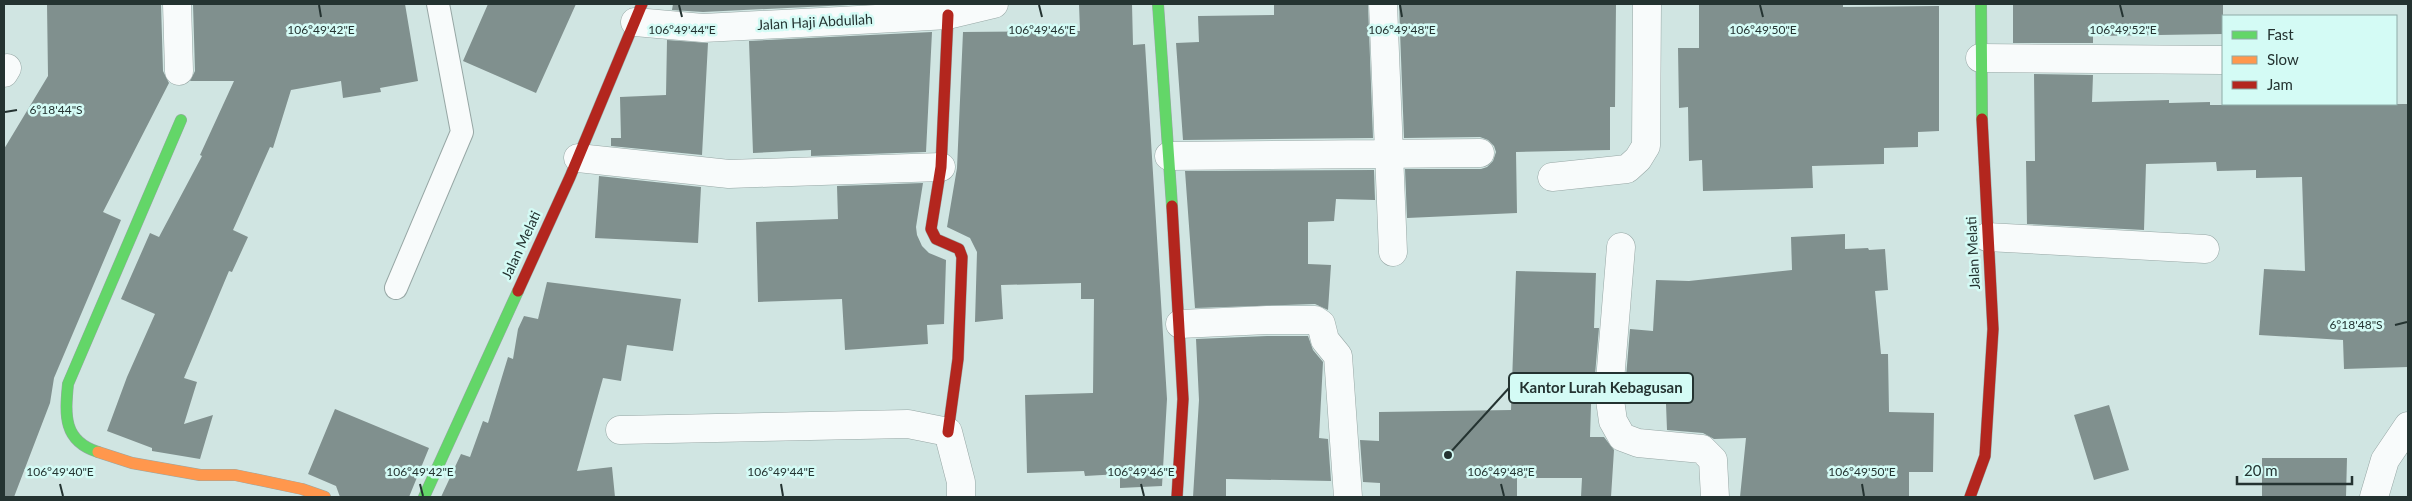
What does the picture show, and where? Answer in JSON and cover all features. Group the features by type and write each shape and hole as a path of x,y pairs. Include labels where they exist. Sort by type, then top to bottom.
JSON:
{"street":[{"path":"177,4 178,71"},
{"name":"Jalan Haji Abdullah","path":"638,13 703,28 948,15 994,4"},
{"path":"1158,4 1180,324 1183,399 1176,481 1177,497"},
{"path":"1383,4 1392,252"},
{"path":"1552,177 1627,169 1638,159 1646,146 1647,4"},
{"name":"Jalan Melati","path":"1970,497 1985,456 1993,329 1987,237 1980,58 1982,4"},
{"name":"Jalan Melati","path":"424,497 578,158 638,13"},
{"path":"948,15 940,167 931,229 936,239 958,249 962,266 958,359 948,432 961,482 961,497"},
{"path":"1980,58 2222,60"},
{"path":"181,120 68,384 65,413 71,433 84,448 132,463 200,475 235,475 302,489 325,497"},
{"path":"1168,156 1480,153"},
{"path":"578,158 729,174 940,167"},
{"path":"1987,237 2205,249"},
{"path":"1621,247 1609,393 1613,421 1622,437 1638,443 1702,449 1713,460 1715,497"},
{"path":"1180,324 1267,320 1316,320 1322,324 1325,340 1338,356 1348,497"},
{"path":"620,430 908,424 948,432"},
{"path":"2374,497 2385,460 2408,426"}],"lane":[{"path":"396,288 462,132 438,4"}],"building":[{"path":"47,4 161,4 163,71 169,83 103,212 121,220 54,378 50,403 14,497 4,497 4,149 48,76"},
{"path":"193,4 405,4 418,81 380,88 381,92 343,98 341,81 291,90 273,148 270,147 233,230 248,237 232,272 229,271 184,378 197,382 184,424 213,415 200,459 152,451 152,448 107,431 127,377 155,314 121,299 150,233 159,237 202,156 200,155 234,81 190,81 195,71"},
{"path":"488,4 576,4 536,93 463,61"},
{"path":"673,4 869,4 703,12 672,10"},
{"path":"1079,4 1132,4 1133,45 1145,44 1167,399 1162,486 1120,488 1120,474 1085,476 1084,471 1027,473 1025,395 1093,393 1094,299 1081,299 1081,283 1001,285 1003,319 975,322 977,252 970,238 947,227 957,168 963,32 1080,31"},
{"path":"1274,4 1368,4 1373,138 1183,140 1176,43 1199,42 1198,16 1274,15"},
{"path":"1399,4 1616,4 1615,107 1610,107 1610,150 1516,152 1517,213 1407,218 1405,169 1481,169 1487,167 1493,161 1496,152 1494,146 1488,140 1480,137 1404,138"},
{"path":"1699,4 1843,4 1843,7 1939,6 1939,131 1918,132 1918,147 1884,148 1884,164 1812,166 1813,188 1703,191 1702,160 1689,161 1688,107 1679,108 1678,48 1699,48"},
{"path":"2013,4 2223,4 2222,34 2093,36 2093,43 2013,43"},
{"path":"932,32 926,152 811,156 811,150 753,153 749,41"},
{"path":"667,40 708,43 702,155 611,146 611,138 621,138 620,97 666,95"},
{"path":"2034,74 2093,75 2092,102 2169,100 2169,103 2210,102 2210,105 2408,104 2408,367 2344,369 2343,340 2259,335 2264,269 2305,271 2302,177 2256,178 2256,170 2217,171 2216,162 2146,164 2144,230 2027,224 2026,161 2035,161"},
{"path":"1374,170 1375,200 1336,199 1334,221 1308,222 1308,264 1331,265 1328,310 1315,304 1195,308 1185,171"},
{"path":"599,176 701,187 698,243 595,238"},
{"path":"923,183 916,227 917,235 922,246 929,253 946,260 944,324 927,325 928,344 845,350 842,299 758,302 756,222 838,219 837,186"},
{"path":"1845,234 1845,249 1885,249 1888,290 1875,291 1881,354 1888,354 1889,412 1934,413 1933,472 1909,472 1909,497 1740,497 1746,438 1714,439 1703,433 1667,430 1665,378 1626,377 1630,329 1653,331 1656,280 1689,281 1792,270 1791,237"},
{"path":"1516,271 1596,273 1594,328 1599,328 1595,375 1592,375 1590,437 1604,437 1614,450 1611,497 1581,497 1582,478 1517,478 1517,497 1380,497 1380,483 1363,482 1360,440 1379,441 1379,412 1511,410"},
{"path":"547,282 681,299 673,351 627,345 621,381 603,378 577,471 612,467 615,497 441,497 461,454 470,457 483,421 488,423 508,357 513,359 518,329 524,316 538,319"},
{"path":"1308,336 1313,350 1323,362 1319,438 1328,439 1331,481 1226,479 1226,497 1193,497 1199,400 1196,339"},
{"path":"2109,405 2129,470 2094,480 2074,415"},
{"path":"335,409 429,448 409,497 340,497 336,486 308,474"},
{"path":"2262,458 2347,458 2346,497 2262,497"}],"traffic: fast":[{"path":"1158,4 1172,206"},
{"path":"1981,4 1982,119"},
{"path":"98,452 78,441 72,434 66,406 68,384 181,120"},
{"path":"424,497 518,291"}],"traffic: slow":[{"path":"98,452 132,463 200,475 235,475 302,489 325,497"}],"traffic: jam":[{"path":"518,291 570,177 642,4"},
{"path":"948,15 941,167 931,229 936,239 959,249 962,257 958,359 948,432"},
{"path":"1970,497 1985,456 1993,329 1982,119"},
{"path":"1172,206 1183,399 1177,497"}],"place":[{"name":"Kantor Lurah Kebagusan","path":"1448,455"}]}
